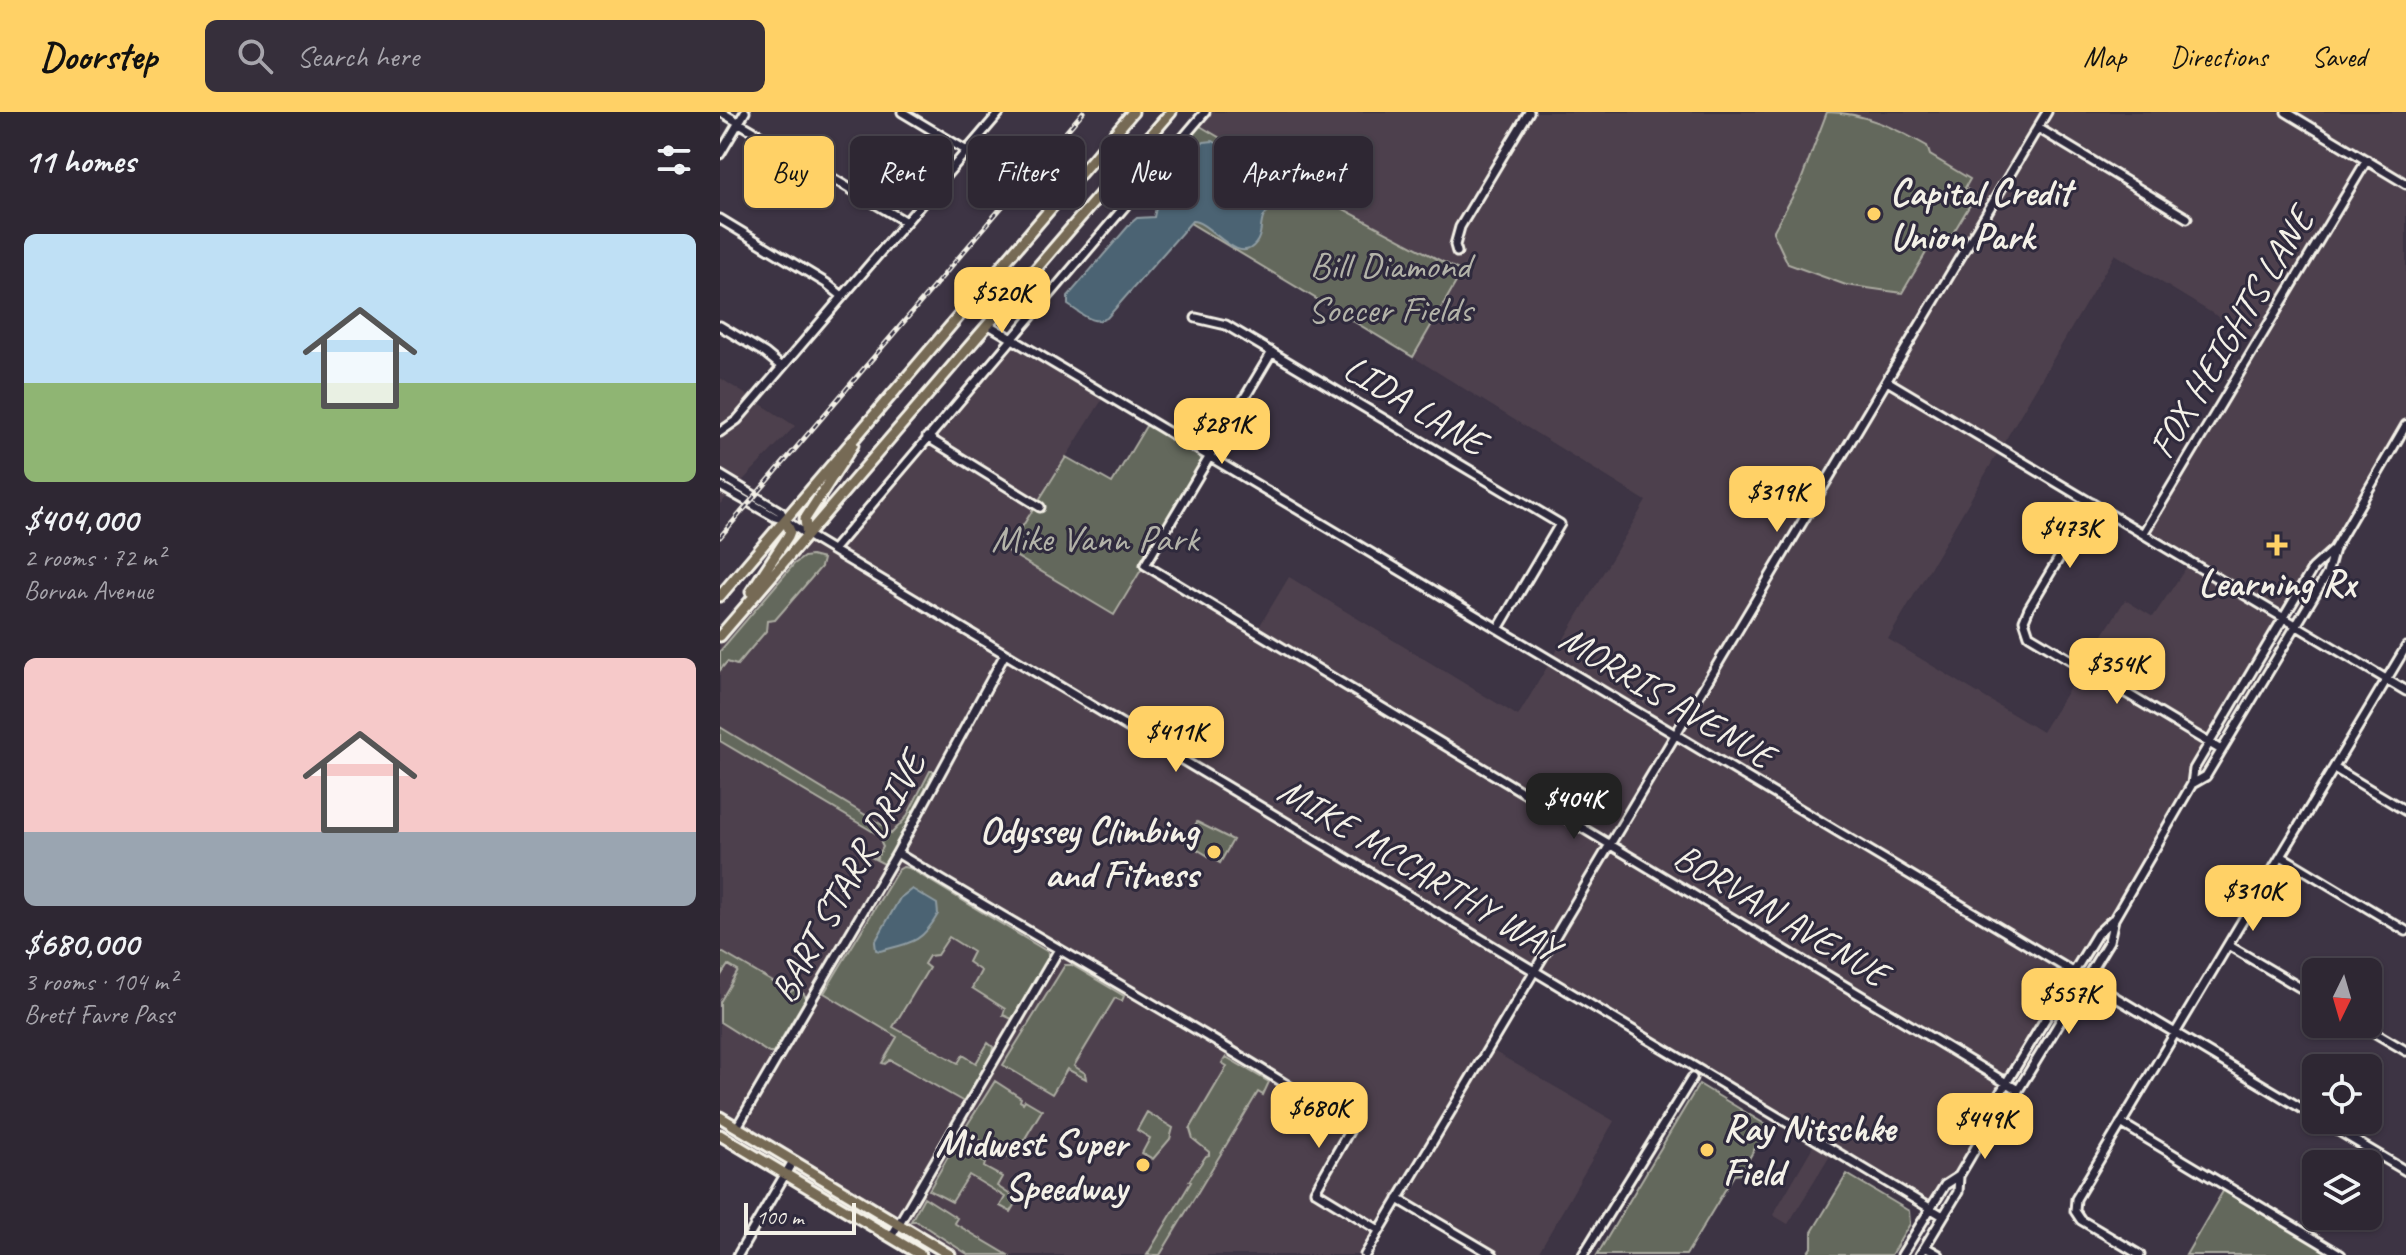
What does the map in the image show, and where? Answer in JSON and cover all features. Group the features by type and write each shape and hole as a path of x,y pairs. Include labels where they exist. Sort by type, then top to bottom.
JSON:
{"main road":[{"path":"720,596 1133,112"},
{"path":"720,636 1171,112"},
{"path":"807,535 805,519 870,418"},
{"path":"730,624 788,536 790,531 785,520"},
{"path":"720,1117 950,1255"},
{"path":"720,1132 731,1133 737,1127"},
{"path":"720,1132 921,1255"}],"street":[{"path":"721,112 906,222"},
{"path":"720,154 745,112"},
{"path":"902,112 967,151"},
{"path":"720,432 737,420 1000,112"},
{"path":"833,550 1205,112"},
{"path":"1457,252 1455,245 1460,227 1529,112"},
{"path":"1365,1255 2047,112"},
{"path":"2286,112 2406,184"},
{"path":"2038,128 2187,218"},
{"name":"FOX HEIGHTS LANE","path":"2143,534 2367,160"},
{"path":"720,219 826,283 842,296"},
{"name":"LIDA LANE","path":"1196,318 1226,325 1560,524 1498,629"},
{"name":"MORRIS AVENUE","path":"989,325 2302,1109"},
{"path":"720,326 782,367"},
{"path":"1209,457 1272,352"},
{"path":"1887,381 2406,691"},
{"path":"2192,784 2206,776 2327,574 2334,549 2406,425"},
{"path":"927,437 1040,507"},
{"name":"BORVAN AVENUE","path":"1209,457 1145,565 2018,1090"},
{"path":"720,475 781,512 785,520"},
{"path":"720,486 785,520"},
{"path":"2092,503 2029,608 2024,620 2029,635 2221,750"},
{"name":"MIKE MCCARTHY WAY","path":"785,520 1943,1216"},
{"path":"1986,1130 2003,1115 2109,941 2114,919 2192,784 2194,769 2313,568 2334,549"},
{"path":"2140,1255 2081,1220 2075,1211 2076,1199 2406,647"},
{"name":"BART STARR DRIVE","path":"737,1127 897,853 1005,654"},
{"path":"2334,768 2406,811"},
{"path":"897,853 1058,951 1279,1078 1352,1126 1315,1191 1379,1230"},
{"path":"2281,856 2406,931"},
{"path":"1920,1255 1958,1192 1959,1176 1986,1130 1991,1108 2006,1082 2097,934 2114,919"},
{"path":"2228,945 2302,989"},
{"path":"891,1237 1058,951"},
{"path":"2382,1037 2406,1051"},
{"path":"1583,1255 1692,1078"},
{"path":"2121,1123 2341,1255"},
{"name":"MORRIS AVENUE","path":"2343,1134 2406,1171"},
{"path":"738,1255 793,1161"},
{"path":"1902,1255 1945,1185 1959,1176"},
{"path":"1398,1199 1493,1255"},
{"path":"1925,1247 1939,1255"}],"shaded area":[{"path":"1205,112 2406,112 2406,425 2334,549 2313,568 2287,612 2146,529 2258,341 2115,254 1888,639 2042,732 2125,600 2153,617 2190,562 2284,618 2194,769 2192,784 2114,919 2097,934 2006,1082 1986,1130 1959,1176 1945,1185 1931,1209 1833,1151 1788,1224 1773,1215 1816,1141 1534,971 1488,1048 1614,1121 1537,1255 1493,1255 1398,1199 1365,1255 950,1255 720,1117 720,636 807,535 833,550 1010,338 1105,395 1007,551 1113,615 1145,565 1256,632 1289,577 1518,716 1646,501 1413,357 1462,271 1342,208 1373,208 1373,136 1217,136 1195,123"},
{"path":"720,378 795,426 720,504"}],"green space":[{"name":"Capital Credit Union Park","path":"1827,112 1866,118 1891,128 1927,146 1930,155 1970,179 1965,188 1976,195 1947,243 1936,236 1902,293 1846,285 1788,264 1773,232 1800,183"},
{"name":"Bill Diamond Soccer Fields","path":"1195,123 1217,136 1214,136 1214,208 1341,208 1462,272 1413,357 1165,208 1198,208 1198,136 1184,136"},
{"name":"Mike Vann Park","path":"1149,421 1209,457 1114,615 1007,551 1066,457 1112,483"},
{"path":"811,556 823,559 821,567 775,620 767,621 766,631 737,665 727,662 720,670 720,651 794,564"},
{"path":"720,727 882,825 891,834 906,818 930,771 934,771 886,865 871,857 877,858 883,847 882,837 720,741"},
{"name":"Odyssey Climbing and Fitness","path":"1197,822 1233,840 1220,863 1185,842"},
{"path":"903,867 1048,952 1048,963 1012,1019 1003,1015 1005,1009 972,988 981,971 968,962 973,952 949,937 937,955 929,956 924,964 929,968 893,1027 958,1063 963,1055 976,1063 988,1043 993,1047 964,1102 890,1060 882,1063 897,1037 824,993 898,870"},
{"path":"720,951 790,992 795,989 804,994 806,998 773,1053 720,1022 720,1002 738,971 728,965 720,977"},
{"path":"1065,965 1072,965 1124,996 1122,1001 1115,998 1074,1066 1085,1073 1086,1079 1067,1069 1052,1094 1003,1065"},
{"path":"1226,1057 1269,1082 1263,1095 1258,1092 1160,1255 1147,1255 1189,1181 1209,1155 1193,1139 1190,1129 1227,1066 1222,1063"},
{"path":"995,1081 1021,1098 1023,1103 1025,1100 1042,1110 1012,1160 964,1130"},
{"name":"Ray Nitschke Field","path":"1699,1084 1768,1126 1740,1174 1734,1175 1686,1255 1597,1255"},
{"path":"1147,1112 1173,1128 1170,1139 1153,1159 1142,1153 1150,1138 1137,1130"},
{"path":"953,1148 985,1163 984,1167 1002,1177 997,1186 1018,1200 1011,1212 1000,1206 1005,1197 969,1175 952,1202 929,1190"},
{"path":"1847,1174 1909,1211 1910,1224 1891,1255 1806,1255 1812,1246 1812,1232"},
{"path":"2226,1186 2334,1250 2331,1255 2186,1255"},
{"path":"924,1197 957,1218 954,1223 1008,1255 969,1255 916,1221 911,1221"}],"water":[{"path":"1204,142 1214,142 1214,208 1271,208 1263,218 1256,243 1249,249 1232,247 1192,221 1107,318 1092,320 1068,305 1068,296 1137,218 1154,217 1156,208 1198,208 1198,147"},
{"path":"912,889 937,904 938,914 927,931 915,940 876,950 875,942 900,898"}],"railway":[{"path":"720,537 1083,112"}],"place":[{"name":"Capital Credit Union Park","path":"1874,214"},
{"name":"Learning Rx","path":"2277,545"},
{"name":"Odyssey Climbing and Fitness","path":"1214,852"},
{"name":"Ray Nitschke Field","path":"1707,1150"},
{"name":"Midwest Super Speedway","path":"1143,1165"}]}
